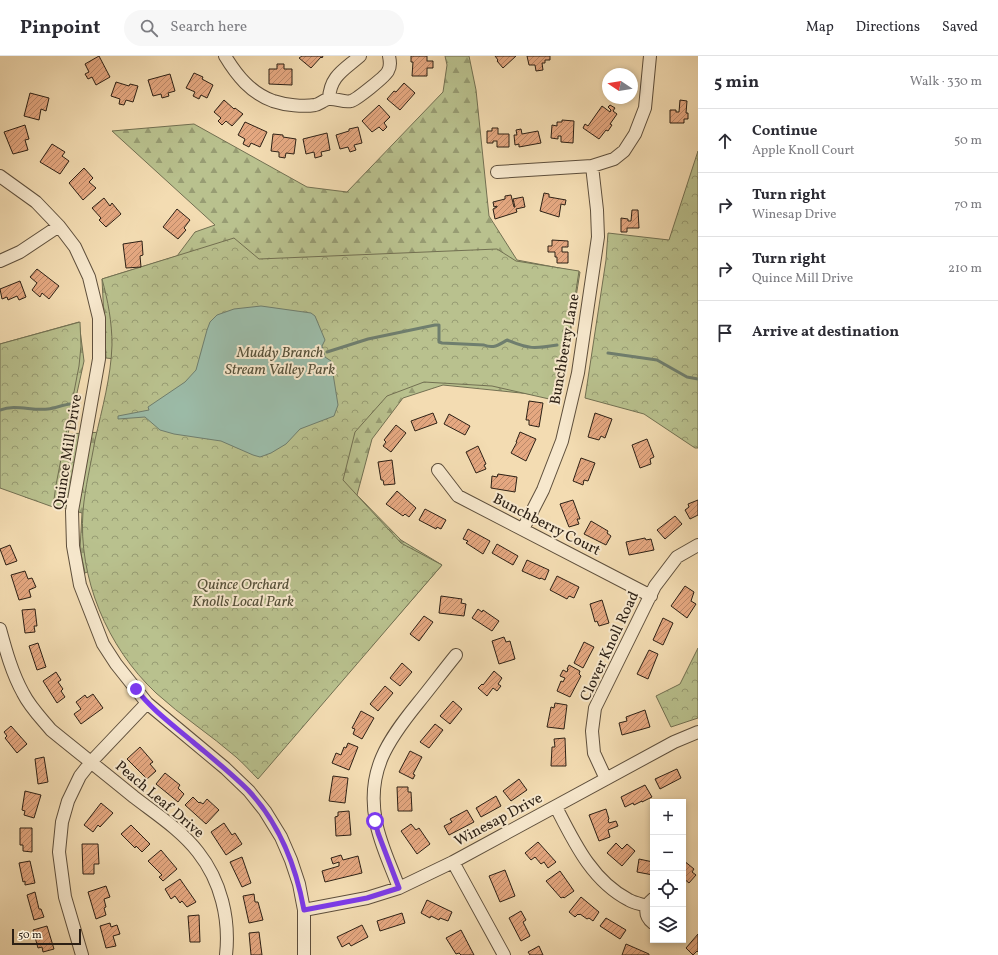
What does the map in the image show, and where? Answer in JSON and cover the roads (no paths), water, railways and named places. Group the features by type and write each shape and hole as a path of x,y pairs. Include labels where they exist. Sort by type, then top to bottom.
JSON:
{"street":[{"path":"225,56 245,84 258,93 274,101 297,105 317,105 329,99 350,102 361,95 388,72 391,63 389,56"},
{"path":"329,99 330,88 334,79 360,56"},
{"path":"497,172 592,166 614,159 624,151 635,134 645,108 650,56"},
{"name":"Bunchberry Lane","path":"524,529 543,490 562,441 578,373 598,237 597,210 592,166"},
{"name":"Quince Mill Drive","path":"0,176 36,202 59,226 75,247 89,277 99,318 100,359 72,511 73,546 80,585 103,644 116,664 147,703 225,768 249,791 265,812 280,837 291,860 299,884 304,910 304,955"},
{"path":"0,261 20,252 59,226"},
{"name":"Bunchberry Court","path":"438,470 458,496 651,596"},
{"name":"Clover Knoll Road","path":"606,779 594,753 592,731 595,708 655,586 677,557 698,545"},
{"path":"0,629 15,678 34,710 51,730 91,762"},
{"path":"399,888 378,833 375,821 374,790 376,775 381,758 398,727 456,655"},
{"name":"Peach Leaf Drive","path":"82,955 65,897 59,852 62,822 68,801 80,776 91,762 147,703"},
{"name":"Winesap Drive","path":"304,910 360,899 399,888 453,862 674,742 698,732"},
{"name":"Peach Leaf Drive","path":"91,762 178,831 198,852 208,867 220,893 224,912 227,941 226,955"},
{"path":"556,807 581,854 592,870 618,893 629,900 650,903 647,915 650,919"},
{"path":"453,862 504,955"}],"waterway":[{"path":"327,352 368,339 435,325 439,325 439,342 442,343 493,346 499,345 507,340 532,347 557,345"},
{"path":"608,353 657,360 687,377 698,379"},
{"path":"0,410 6,408 48,409 70,404"}],"park label":[{"name":"Muddy Branch Stream Valley Park","path":"280,360"},
{"name":"Quince Orchard Knolls Local Park","path":"243,592"}]}
